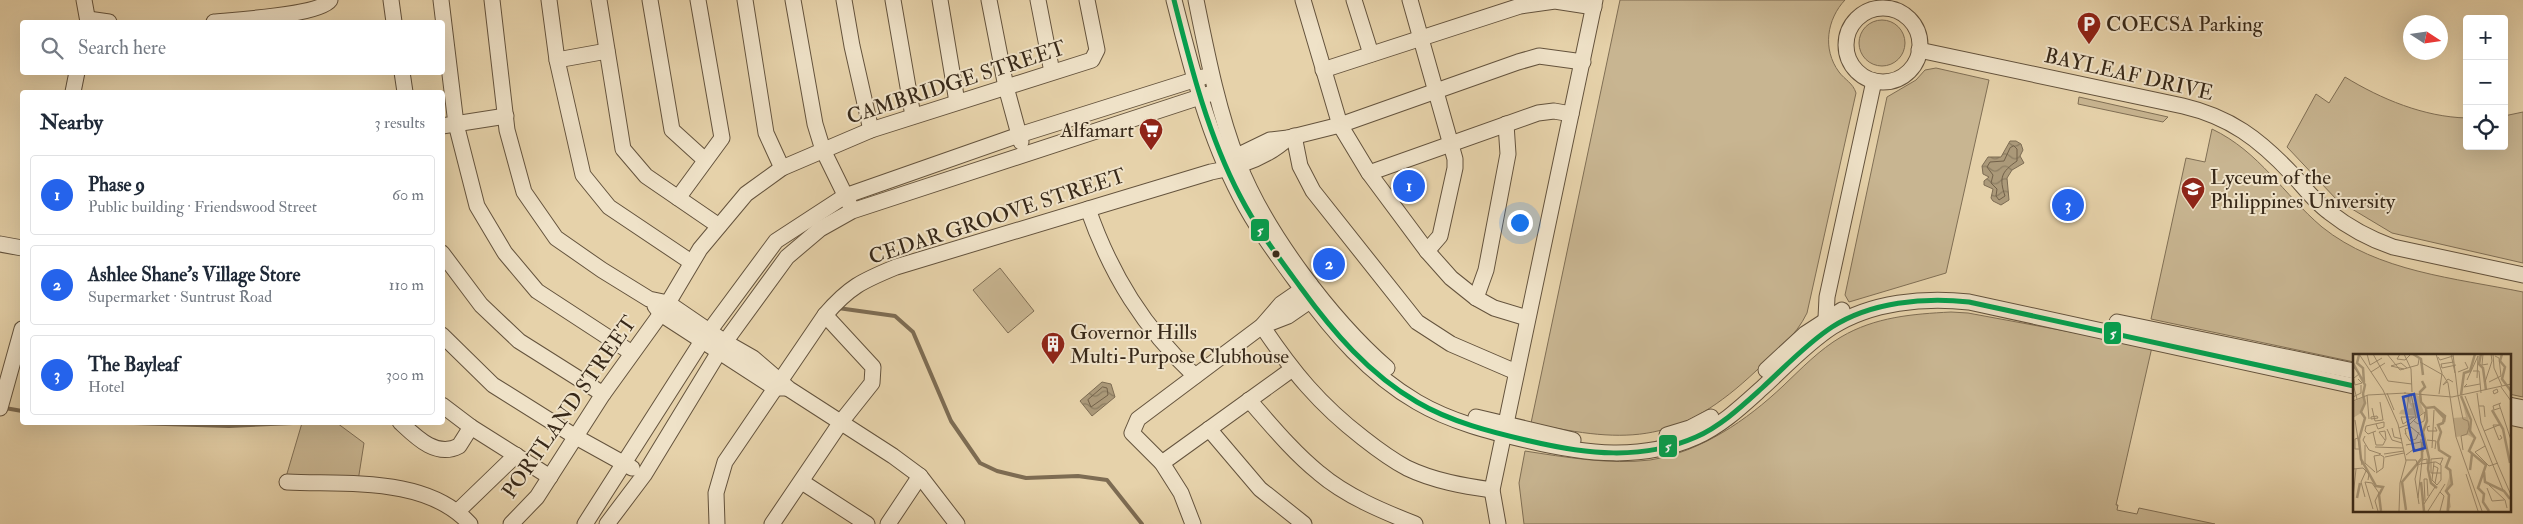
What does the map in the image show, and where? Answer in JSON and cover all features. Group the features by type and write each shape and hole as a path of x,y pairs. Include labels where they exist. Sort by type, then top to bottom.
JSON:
{"street":[{"path":"84,0 88,20"},
{"path":"230,20 313,10 328,4 330,0"},
{"path":"391,0 394,20"},
{"path":"441,0 442,20"},
{"path":"492,0 506,116 524,192 556,238 602,270 840,422 920,476 957,524"},
{"path":"549,0 557,60 583,175 609,207 692,262"},
{"path":"599,0 623,149 646,176 719,226"},
{"path":"650,0 672,130 705,160"},
{"path":"678,198 722,138 698,0"},
{"path":"745,0 766,133 782,168"},
{"path":"793,0 811,110 823,150 852,211"},
{"path":"844,0 850,40 871,130"},
{"path":"893,0 913,116"},
{"path":"940,0 957,102"},
{"path":"989,0 1006,87 1025,154"},
{"path":"1038,0 1052,72"},
{"name":"CAMBRIDGE STREET","path":"719,226 746,194 782,168 871,130 1092,60 1097,50 1087,0"},
{"path":"1174,0 1200,98 1232,163 1259,229 1311,292 1373,356 1422,395 1504,429 1600,443 1629,443 1673,434 1699,424 1726,406 1805,334 1829,323 1880,307 1915,302 1955,300 2128,335 2285,373 2353,386"},
{"path":"1196,0 1232,163"},
{"path":"1303,0 1340,125 1369,173 1426,251 1451,278 1476,298 1494,308 1527,318"},
{"path":"1354,0 1371,54"},
{"path":"1410,0 1435,92 1452,143 1455,168 1440,236 1426,251"},
{"path":"1323,70 1420,37 1538,2 1595,3 1492,490 1498,524"},
{"path":"1884,8 1905,15 1916,28 1919,38 1919,50 1916,62 1903,75 1892,80 1874,81 1855,69 1846,49 1848,32 1862,14 1884,8"},
{"path":"557,60 607,50"},
{"name":"BAYLEAF DRIVE","path":"1919,50 2184,106 2220,117 2236,124 2256,139 2329,212 2377,242 2393,248 2523,275"},
{"path":"1232,163 1270,140 1340,125 1539,56 1583,62"},
{"path":"445,62 449,125 476,206 505,253 538,291 632,353"},
{"path":"585,524 705,336 776,241 845,196 1019,134 1212,74"},
{"path":"74,90 77,75"},
{"path":"402,75 405,90"},
{"path":"1829,323 1828,297 1874,81"},
{"path":"607,524 644,475 721,347 787,257 820,228 852,211 1217,91"},
{"path":"1369,173 1538,113 1554,111 1571,114"},
{"path":"449,125 506,116"},
{"path":"1476,298 1486,270 1508,154 1506,124"},
{"path":"1291,137 1300,166 1313,191 1417,322 1451,344 1516,372"},
{"name":"CEDAR GROOVE STREET","path":"717,524 716,493 725,462 782,385 825,315 843,294 863,281 896,267 1211,172 1232,163"},
{"path":"1088,209 1104,252 1133,303 1162,345 1195,376"},
{"name":"PORTLAND STREET","path":"511,524 537,497 603,394 664,309 692,262 719,226"},
{"path":"0,244 20,248"},
{"path":"445,257 481,305 519,341 603,394"},
{"path":"1829,323 1845,308 1878,298 1914,292 1954,290 2353,371"},
{"path":"1193,524 1181,493 1162,463 1132,433 1134,425 1138,419 1262,326 1281,304 1311,292"},
{"path":"772,524 802,482 840,422 872,383 873,368 825,315"},
{"path":"1262,326 1291,370 1334,416 1378,449 1408,468 1460,485 1492,490"},
{"path":"0,408 20,336"},
{"path":"445,338 493,385 576,437 644,475"},
{"path":"1162,463 1291,370"},
{"path":"1249,400 1280,435 1320,474 1382,511 1414,524"},
{"path":"2510,405 2523,408"},
{"path":"445,407 471,427 550,477"},
{"path":"2510,417 2523,420"},
{"path":"404,425 427,444 444,450 459,446 471,427"},
{"path":"1209,429 1260,489 1304,524"},
{"path":"458,511 516,455"},
{"path":"888,524 920,476"},
{"path":"287,482 395,487 440,500 458,511 470,524"},
{"path":"802,482 867,524"}],"shaded area":[{"path":"1620,0 1845,0 1834,16 1831,25 1829,34 1830,54 1839,72 1856,93 1807,313 1797,329 1757,370 1729,394 1703,412 1678,425 1653,432 1626,435 1566,430 1531,423"},
{"path":"1882,20 1895,24 1901,30 1905,43 1901,56 1895,62 1882,66 1869,62 1863,56 1859,43 1863,30 1869,24"},
{"path":"1936,68 1989,80 1946,273 1849,302 1845,295 1887,97 1916,80 1925,70"},
{"path":"2345,77 2373,93 2403,105 2435,114 2463,118 2463,150 2508,150 2508,115 2523,112 2523,263 2392,233 2337,200 2287,147 2316,94 2329,103"},
{"path":"2079,97 2168,117 2163,122 2078,104"},
{"path":"2212,129 2244,149 2258,161 2308,214 2322,227 2344,242 2392,264 2444,277 2523,292 2523,397 2510,394 2510,354 2353,354 2353,362 2151,319 2186,158 2205,162"},
{"path":"1000,268 1034,311 1008,333 973,290"},
{"path":"1951,312 1968,313 2152,347 2116,505 2118,505 2117,510 2137,514 2139,508 2215,524 1524,524 1519,483 1525,451 1588,460 1620,462 1650,460 1669,456 1705,442 1739,422 1769,399 1825,348 1854,330 1894,318"},
{"path":"301,425 340,425 364,443 358,481 286,477"}],"water":[{"path":"2010,141 2016,141 2021,144 2023,150 2020,156 2024,163 2012,170 2007,178 2009,200 2001,205 1991,198 1993,189 1984,185 1984,181 1989,177 1983,174 1982,166 1988,157 2001,157"},
{"path":"1102,382 1111,384 1115,397 1092,416 1080,401"}],"waterway":[{"path":"838,308 895,316 913,332 951,421 980,463 997,471 1026,478 1078,476 1107,480 1142,524"},
{"path":"5,408 20,411"},
{"path":"197,425 250,425"}],"transit line":[{"name":"5","path":"1174,0 1201,100 1210,125 1229,173 1261,232 1313,304 1339,336 1383,379 1430,409 1472,426 1551,446 1592,452 1634,452 1676,445 1696,437 1723,421 1747,402 1804,348 1832,327 1864,312 1881,307 1898,303 1934,300 1969,302 2353,386"}],"place":[{"name":"COECSA Parking","path":"2089,45"},
{"name":"Alfamart","path":"1151,151"},
{"name":"Phase 9","path":"1409,186"},
{"name":"The Bayleaf","path":"2068,205"},
{"name":"Lyceum of the Philippines University","path":"2193,210"},
{"name":"Ashlee Shane's Village Store","path":"1329,264"},
{"name":"Governor Hills Multi-Purpose Clubhouse","path":"1053,365"}]}
